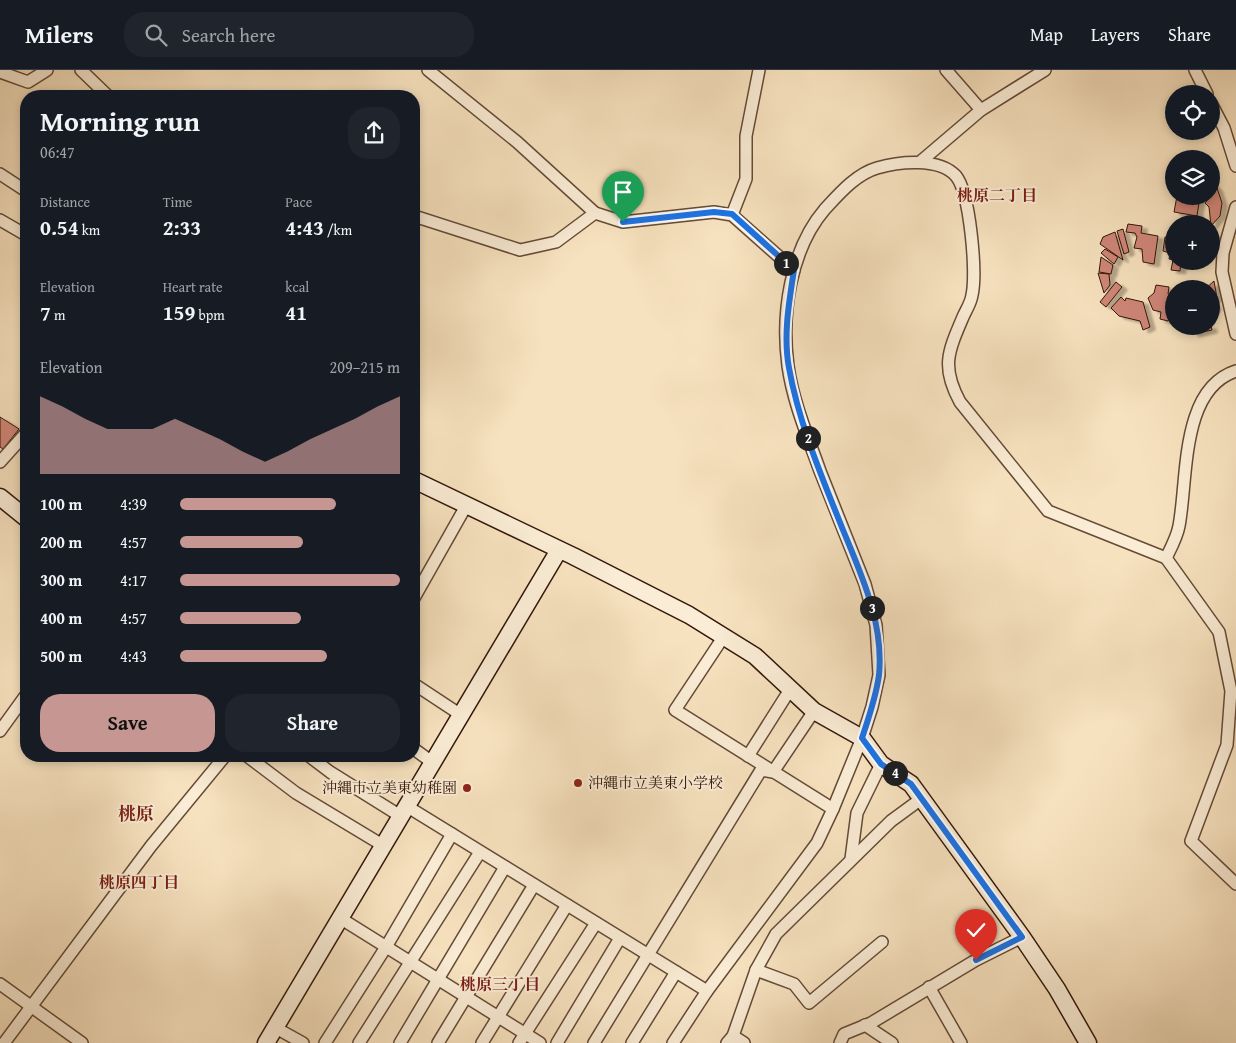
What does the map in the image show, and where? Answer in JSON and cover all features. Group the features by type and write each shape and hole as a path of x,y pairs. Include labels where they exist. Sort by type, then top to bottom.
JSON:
{"street":[{"path":"0,72 28,82 47,70"},
{"path":"81,70 102,90"},
{"path":"428,70 516,142 596,213 623,222 714,212 732,214 794,270"},
{"path":"732,214 746,179 746,136 759,70"},
{"path":"946,70 982,110"},
{"path":"920,162 982,110 1045,70"},
{"path":"1195,70 1202,85"},
{"path":"1220,120 1236,166"},
{"path":"673,1043 707,991 818,843 862,738 872,707 879,675 876,625 865,584 808,438 792,384 786,342 794,270 803,244 816,220 842,190 871,170 896,162 920,162 941,168 955,175 963,190 973,252 972,296 958,329 947,365 950,383 960,402 1048,511 1166,558 1219,632 1231,691 1227,745 1191,841 1236,884"},
{"path":"0,174 20,187"},
{"path":"1236,208 1223,253 1222,272 1232,301 1236,334"},
{"path":"420,218 520,250 556,242 596,213"},
{"path":"0,220 20,232"},
{"path":"1166,558 1179,528 1190,437 1197,409 1213,387 1228,374 1236,371"},
{"path":"0,462 20,440"},
{"path":"420,483 689,615 755,656 814,711 862,738 881,764 911,784 1022,937 1057,990 1088,1043"},
{"path":"0,497 20,513"},
{"path":"420,587 466,506"},
{"path":"266,1043 559,550"},
{"path":"724,636 674,710 833,809"},
{"path":"420,688 462,715"},
{"path":"748,756 791,688"},
{"path":"0,731 20,703"},
{"path":"773,772 814,711"},
{"path":"420,753 433,763"},
{"path":"4,1043 151,846 220,762"},
{"path":"255,762 296,793 384,846"},
{"path":"317,762 330,772 405,812 452,834 707,991"},
{"path":"851,859 857,813 881,764"},
{"path":"594,1043 761,770 773,772"},
{"path":"744,1043 730,1039 756,970 776,934 891,821 921,799"},
{"path":"325,1043 386,947 452,834"},
{"path":"359,1043 480,852"},
{"path":"400,1043 505,867"},
{"path":"438,1043 534,885"},
{"path":"482,1043 567,905"},
{"path":"340,918 498,1017 522,1039 540,1043"},
{"path":"522,1039 596,923"},
{"path":"840,1043 844,1034 865,1025 929,987 1022,937"},
{"path":"557,1043 620,938"},
{"path":"756,970 794,984 809,1003 882,942"},
{"path":"632,1043 676,972"},
{"path":"0,984 82,1043"},
{"path":"929,987 961,1043"},
{"path":"865,1025 892,1043"},
{"path":"276,1028 303,1043"}],"building":[{"path":"1220,197 1222,203 1220,216 1210,215 1207,205 1220,205"},
{"path":"1175,205 1199,205 1197,215 1174,212"},
{"path":"1128,224 1142,226 1141,233 1158,236 1154,264 1143,262 1142,249 1134,248 1137,237 1135,233 1126,232"},
{"path":"1123,229 1129,252 1124,254 1117,231"},
{"path":"1115,232 1123,260 1100,244 1103,237"},
{"path":"1105,249 1118,257 1114,264 1101,253"},
{"path":"1101,257 1113,265 1111,274 1099,272"},
{"path":"1098,273 1109,274 1110,285 1104,293"},
{"path":"1116,282 1122,287 1106,307 1100,302"},
{"path":"1156,285 1165,286 1165,320 1160,319 1161,312 1153,310 1148,298 1154,293"},
{"path":"1121,297 1125,301 1126,298 1143,302 1150,327 1143,330 1140,321 1119,316 1111,308"},
{"path":"0,417 19,429 3,449 0,447"}],"place":[{"name":"沖縄市立美東小学校","path":"578,783"},
{"name":"沖縄市立美東幼稚園","path":"467,788"}],"district":[{"name":"桃原二丁目","path":"997,195"},
{"name":"桃原","path":"136,814"},
{"name":"桃原四丁目","path":"139,882"},
{"name":"桃原三丁目","path":"500,984"}],"route":[{"path":"623,222 714,212 732,214 794,270 786,342 788,367 808,438 865,584 876,625 879,675 872,707 862,738 881,764 911,784 1022,937 976,960"}]}
